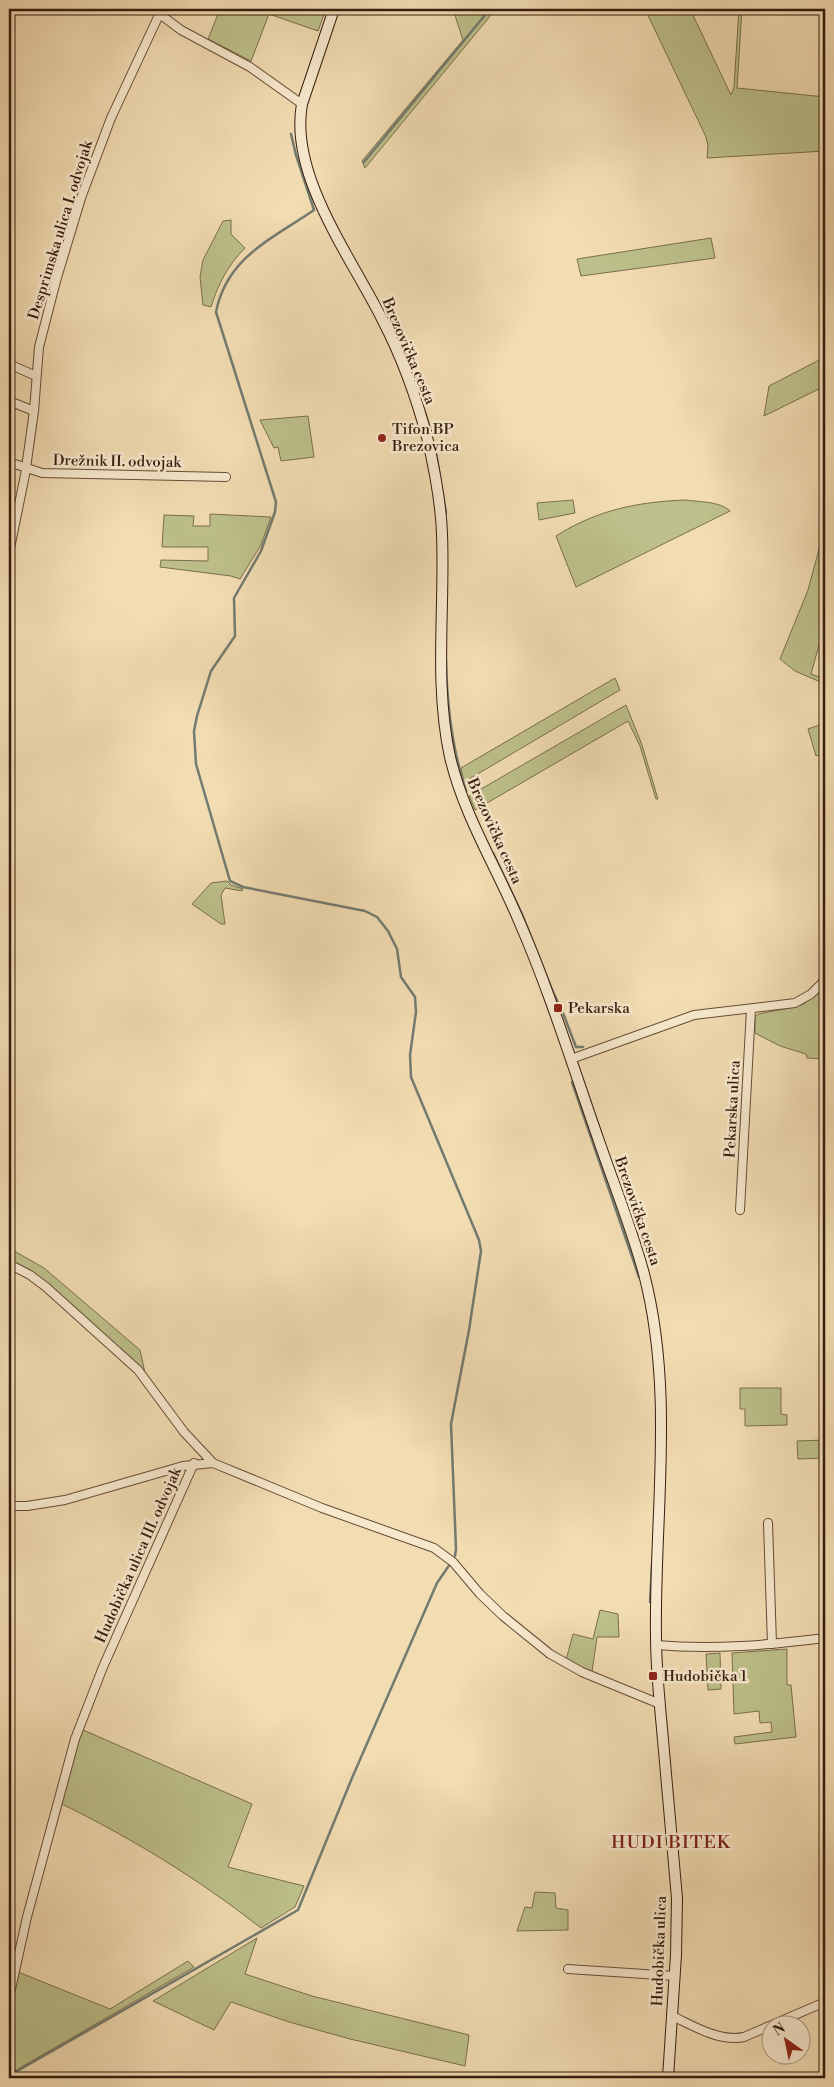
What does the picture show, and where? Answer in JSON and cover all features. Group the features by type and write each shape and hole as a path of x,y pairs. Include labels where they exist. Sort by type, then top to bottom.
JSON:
{"main road":[{"name":"Brezovička cesta","path":"334,9 302,104 300,137 323,212 384,322 398,355 418,406 432,462 442,532 441,641 443,707 447,738 458,785 478,836 518,916 571,1059 643,1271 656,1329 661,1382 662,1433 656,1645"},
{"name":"Hudobička ulica","path":"656,1645 677,1898 675,1976 668,2078"}],"street":[{"path":"153,9 180,30 250,67 302,104"},
{"name":"Desprimska ulica I. odvojak","path":"9,553 26,468 34,411 39,347 46,317 81,198 124,88 159,15"},
{"path":"9,364 36,376"},
{"path":"9,401 34,411"},
{"name":"Drežnik II. odvojak","path":"9,462 42,473 226,477"},
{"path":"571,1059 694,1015 794,1003 811,994 825,980"},
{"name":"Pekarska ulica","path":"740,1210 751,1009"},
{"path":"9,1264 30,1275 46,1287 138,1370 184,1432 213,1463"},
{"path":"9,1506 27,1506 65,1500 194,1463"},
{"name":"Hudobička ulica III. odvojak","path":"9,1998 27,1917 75,1739 103,1667 194,1463 213,1463 322,1508 434,1548 452,1562 480,1594 503,1616 550,1654 582,1672 660,1704"},
{"path":"768,1523 772,1644"},
{"path":"656,1645 686,1648 720,1648 825,1638"},
{"path":"568,1969 675,1976"},
{"path":"672,2016 706,2031 735,2038 744,2037 825,2002"},
{"path":"9,2073 11,2078"}],"green space":[{"path":"220,9 326,9 318,31 269,14 251,61 208,39"},
{"path":"453,9 496,9 365,168 362,161 463,40"},
{"path":"645,9 690,9 731,95 734,87 739,9 742,9 737,88 825,97 825,151 707,158 708,146 706,137"},
{"path":"231,220 231,234 245,248 224,275 211,307 203,305 200,277 203,260 223,221"},
{"path":"711,238 715,258 581,276 577,259"},
{"path":"825,357 825,386 764,416 769,386"},
{"path":"308,416 314,457 281,461 278,447 274,448 260,420"},
{"path":"573,500 575,513 539,520 537,503"},
{"path":"685,500 721,505 730,511 576,587 556,536 587,520 618,509 634,505"},
{"path":"210,514 271,517 261,545 240,579 231,576 160,567 161,560 208,561 208,547 162,547 164,515 194,516 193,526 210,526"},
{"path":"825,527 825,623 811,674 825,679 825,684 795,671 780,659 808,590"},
{"path":"615,678 620,690 464,782 461,768"},
{"path":"626,705 642,745 658,799 656,799 640,746 628,721 475,810 469,796"},
{"path":"825,723 825,753 816,756 808,729"},
{"path":"227,881 231,885 243,889 242,891 225,888 221,895 225,924 221,924 192,904 211,883"},
{"path":"825,986 825,1059 807,1058 806,1054 780,1046 755,1033 755,1017 758,1014 804,1004"},
{"path":"9,1248 44,1268 140,1350 145,1373 9,1261"},
{"path":"740,1388 781,1388 781,1414 787,1415 787,1425 745,1426 745,1409 740,1409"},
{"path":"825,1440 825,1458 798,1459 797,1441"},
{"path":"600,1610 618,1614 619,1637 597,1637 592,1672 566,1660 573,1634 593,1639"},
{"path":"787,1649 787,1685 791,1685 796,1737 735,1744 734,1737 772,1732 771,1722 760,1723 759,1711 734,1714 732,1653"},
{"path":"720,1653 721,1689 708,1690 706,1654"},
{"path":"81,1729 252,1804 228,1867 304,1886 295,1907 261,1928 213,1892 164,1860 60,1803"},
{"path":"535,1892 555,1893 556,1908 568,1910 568,1930 517,1931 525,1907 532,1908"},
{"path":"257,1938 245,1974 312,1996 469,2035 465,2066 350,2039 289,2022 231,2002 214,2030 153,2001"},
{"path":"188,1961 194,1967 11,2073 9,2064 9,2009 18,1972 110,2009"}],"waterway":[{"path":"364,162 490,9"},
{"path":"291,134 314,210 253,251 241,263 230,277 216,312 276,502 275,512 261,551 234,598 235,636 211,671 197,716 194,731 196,764 230,881 243,887 365,911 377,917 388,931 397,949 401,977 415,997 416,1012 410,1055 411,1077 479,1240 481,1251 469,1330 451,1424 455,1556"},
{"path":"425,412 432,435"},
{"path":"436,453 446,513"},
{"path":"446,661 451,727 466,791"},
{"path":"493,853 522,914 576,1047 583,1047"},
{"path":"572,1082 639,1277"},
{"path":"12,2074 298,1910 352,1778 437,1583 450,1564"},
{"path":"650,1602 652,1564"}],"place":[{"name":"Tifon BP Brezovica","path":"382,438"},
{"name":"Pekarska","path":"558,1008"},
{"name":"Hudobička 1","path":"653,1676"}],"district":[{"name":"HUDI BITEK","path":"671,1842"}]}
